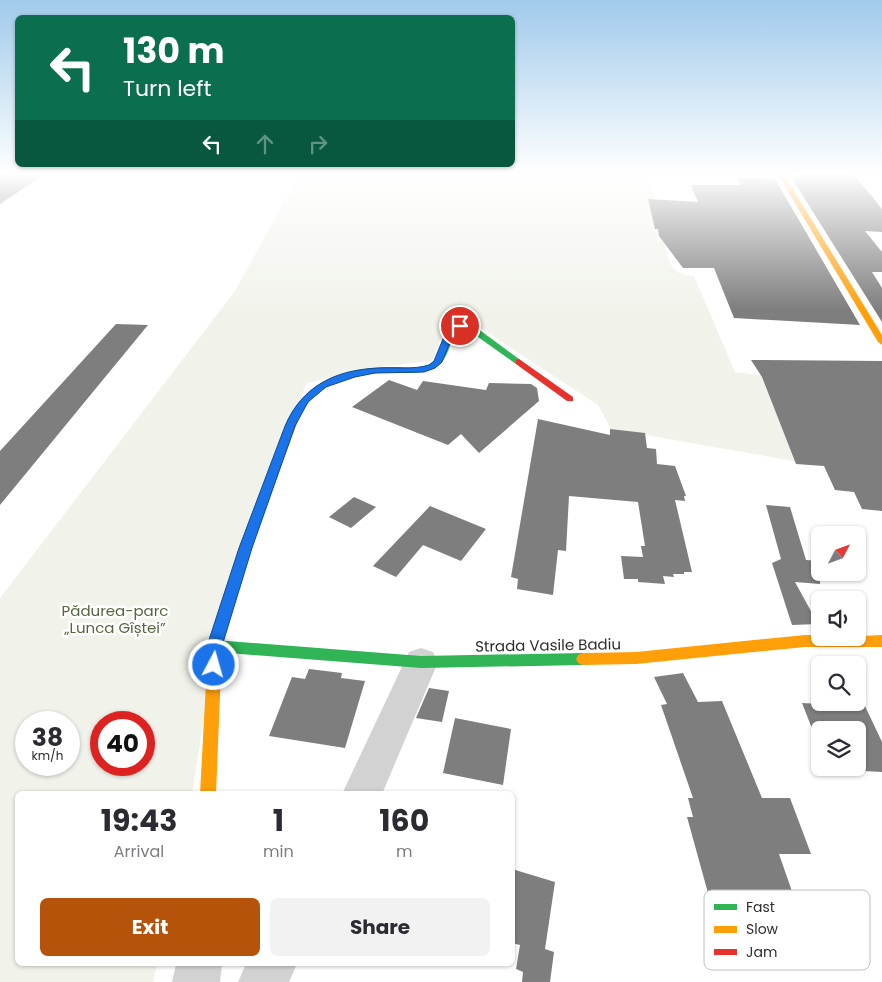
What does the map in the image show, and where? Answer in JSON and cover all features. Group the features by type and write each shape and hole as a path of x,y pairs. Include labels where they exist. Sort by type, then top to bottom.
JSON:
{"street":[{"path":"808,219 882,342"},
{"path":"208,791 215,646 245,548 290,426 296,412 314,390 336,379 353,375 375,371 424,369 432,366 438,362 450,331 460,326 474,330 570,399"},
{"name":"Strada Vasile Badiu","path":"215,646 421,662 636,658 805,641 882,640"},
{"path":"363,791 421,662"},
{"path":"196,982 199,966"},
{"path":"262,982 272,966"}],"green space":[{"name":"Pădurea-parc „Lunca Gîștei”","path":"275,219 661,219 663,227 657,241 663,241 669,261 675,270 679,273 694,276 735,372 793,379 834,468 611,429 598,405 467,319 448,322 432,361 368,369 306,384 218,631 192,791 15,791 15,966 157,966 153,982 0,982 0,598 235,291"}],"building":[{"path":"653,219 798,219 860,325 734,318 714,268 683,268 659,236 658,229 655,229"},
{"path":"817,219 882,219 882,232 865,231 882,252 882,272 872,272 882,288 882,322"},
{"path":"116,324 148,325 0,505 0,451"},
{"path":"751,360 882,361 882,511 862,509 854,492 835,490 824,466 796,464 762,377"},
{"path":"389,380 417,390 423,381 486,390 489,383 531,384 537,388 539,401 479,453 461,434 448,445 352,407"},
{"path":"538,419 610,435 610,429 645,433 647,448 656,449 657,464 675,466 686,496 684,496 685,501 675,500 692,572 673,574 674,577 663,576 665,584 638,582 638,579 624,579 621,556 643,557 641,546 645,546 638,502 569,496 566,551 558,550 553,595 517,589 518,579 511,577"},
{"path":"354,497 376,507 351,528 329,517"},
{"path":"766,505 790,507 806,560 811,560 811,581 820,581 820,584 795,582 811,611 811,624 792,625 772,563 781,559"},
{"path":"430,506 486,529 461,561 423,545 396,577 373,566"},
{"path":"309,669 342,673 341,678 365,681 345,748 269,736 292,677 305,679"},
{"path":"683,673 698,702 722,701 762,798 790,798 811,854 779,854 792,890 707,890 687,817 693,817 688,798 693,798 661,705 667,704 654,677"},
{"path":"429,688 449,691 442,722 416,718"},
{"path":"802,703 811,703 811,711 866,711 866,708 882,742 882,772 866,771 866,721 811,721 811,726"},
{"path":"455,718 511,729 503,785 443,773"},
{"path":"515,870 555,882 545,949 554,952 550,982 522,982 523,972 516,969 520,945 515,944"}],"traffic: fast":[{"path":"294,418 301,404 311,394 323,385 336,379 366,372 417,370 433,366 437,363 445,348 450,331 460,326 474,330 519,362"},
{"path":"215,646 421,662 583,659"}],"traffic: slow":[{"path":"808,219 882,342"},
{"path":"208,791 215,646 245,548 294,418"},
{"path":"583,659 636,658 805,641 882,641"}],"traffic: jam":[{"path":"519,362 570,399"}],"route":[{"path":"214,665 215,646 245,548 290,426 304,400 314,390 336,379 375,371 424,369 432,366 438,362 450,331 454,327 460,326"}]}
